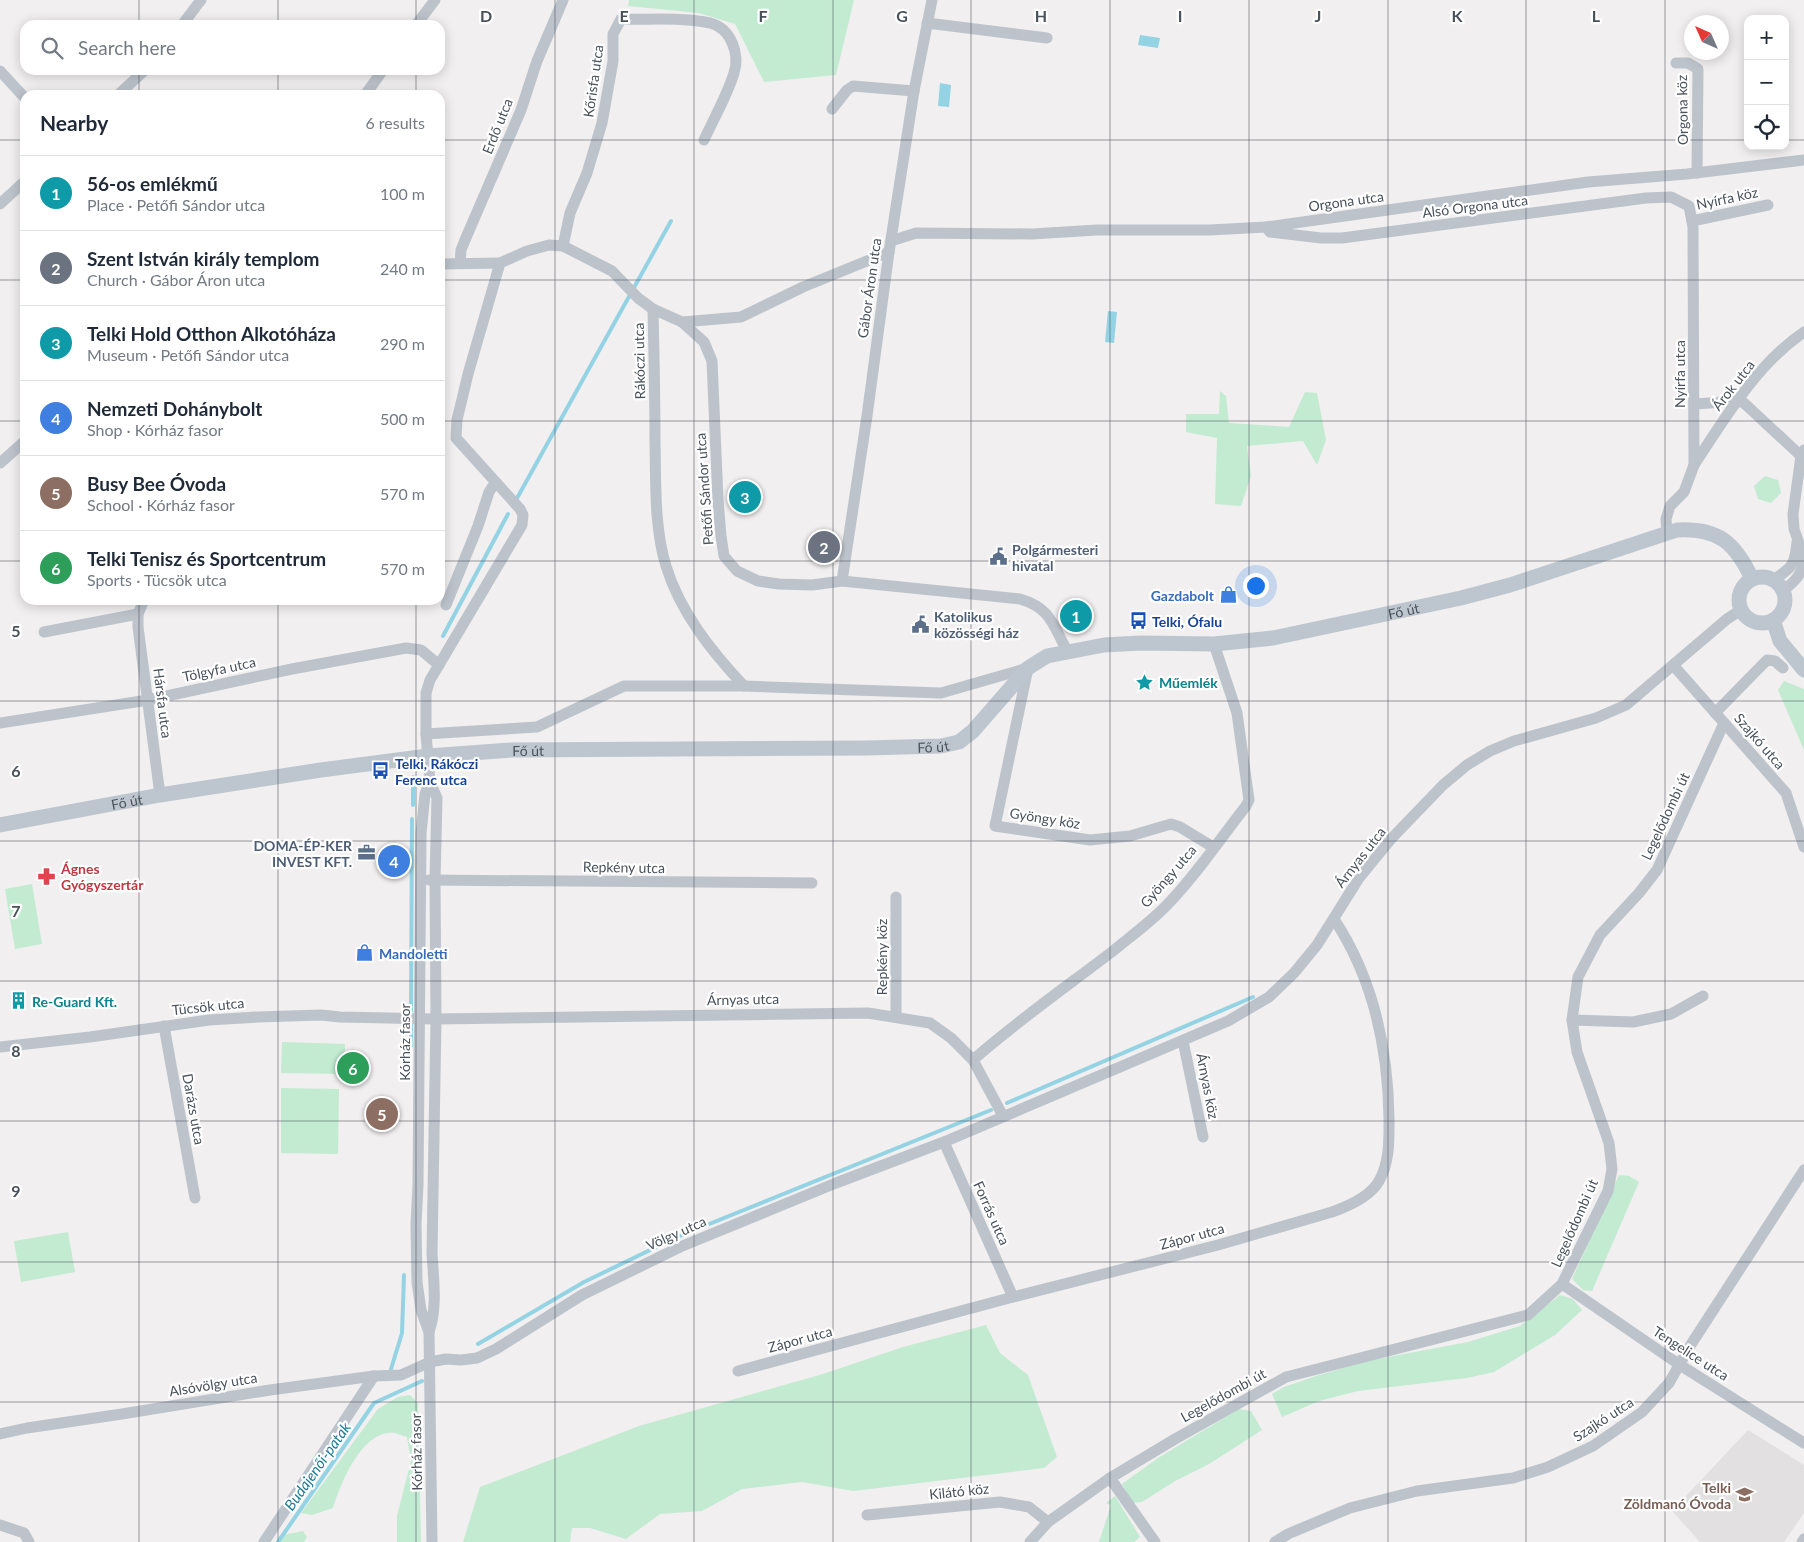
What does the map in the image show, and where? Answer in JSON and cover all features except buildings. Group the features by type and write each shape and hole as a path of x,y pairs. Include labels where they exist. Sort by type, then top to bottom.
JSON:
{"main road":[{"name":"Fő út","path":"0,825 160,795 321,770 428,756 522,750 941,746 959,742 973,732 1028,668 1047,656 1104,644 1214,644 1273,638 1461,598 1510,585 1676,530 1694,530 1715,534 1731,544 1744,561 1752,579"},
{"path":"1762,577 1778,586 1784,604 1778,616 1773,620 1755,622 1741,610 1739,602 1740,592 1744,585 1752,579 1762,577"},
{"path":"1773,620 1780,640 1804,670"}],"street":[{"path":"186,20 200,0"},
{"path":"420,20 435,0"},
{"name":"Erdő utca","path":"460,262 461,250 521,110 537,61 564,0"},
{"name":"Gábor Áron utca","path":"842,581 914,91 932,0"},
{"name":"Kőrisfa utca","path":"563,246 570,213 587,172 602,123 613,62 614,34 622,19 668,20 712,24 727,34 736,52 735,72 704,140"},
{"path":"928,23 1047,38"},
{"name":"Orgona köz","path":"1676,63 1688,63 1698,69 1697,173"},
{"path":"0,71 20,93"},
{"path":"123,90 139,75"},
{"path":"369,90 380,75"},
{"path":"832,109 847,90 853,86 914,91"},
{"name":"Orgona utca","path":"890,246 916,233 1032,234 1097,230 1210,230 1266,227 1588,182 1697,173 1804,160"},
{"path":"0,204 20,186"},
{"name":"Alsó Orgona utca","path":"1266,227 1270,232 1320,238 1342,238 1646,198 1671,197 1689,206"},
{"name":"Nyírfa köz","path":"1692,221 1768,205"},
{"name":"Nyírfa utca","path":"1667,534 1666,518 1670,506 1684,492 1694,465 1692,221 1689,206"},
{"path":"445,264 500,263 527,251 548,245 563,246"},
{"name":"Rákóczi utca","path":"563,246 612,271 638,298 653,308 658,536 666,567 677,596 719,660 744,686"},
{"path":"682,322 741,316 890,246"},
{"path":"428,756 426,693 430,680 522,525 520,509 456,438 457,420 468,374 500,263"},
{"name":"Petőfi Sándor utca","path":"653,308 682,322 704,342 712,361 718,500 724,556 737,571 758,581 779,584 804,585 842,581 1020,599 1034,603 1048,614 1067,651"},
{"name":"Árok utca","path":"1694,465 1738,401 1770,361 1804,332"},
{"path":"1694,404 1738,401 1744,403 1802,453 1793,514 1794,529 1801,538 1804,558 1803,570 1795,581 1778,586"},
{"path":"0,463 20,445"},
{"path":"446,605 489,492 495,483"},
{"path":"1778,586 1795,559 1801,538"},
{"name":"Hársfa utca","path":"142,605 138,614 138,627 160,795"},
{"name":"Árnyas utca","path":"944,1142 1228,1021 1269,997 1294,973 1317,945 1359,878 1391,839 1443,785 1467,765 1490,751 1596,718 1626,705 1727,619 1741,610"},
{"path":"44,632 138,614"},
{"name":"Gyöngy utca","path":"973,1060 998,1038 1064,990 1164,907 1188,880 1246,806 1249,800 1238,718 1214,644"},
{"name":"Tölgyfa utca","path":"0,723 148,700 292,668 406,648 421,650 439,665"},
{"path":"1715,713 1767,660 1775,661 1783,668"},
{"name":"Szajkó utca","path":"1674,664 1786,793 1804,847"},
{"name":"Fő út","path":"426,734 537,727 624,686 744,686 941,693 1028,668"},
{"name":"Gyöngy köz","path":"1028,668 995,826 1090,840 1130,836 1171,824 1180,827 1213,847"},
{"name":"Legelődombi út","path":"1030,1542 1048,1522 1110,1478 1286,1376 1528,1315 1562,1284 1608,1191 1612,1169 1609,1144 1577,1052 1572,1020 1578,977 1600,936 1657,870 1724,723"},
{"name":"Kórház fasor","path":"428,756 430,782 437,798 432,1252 434,1290 432,1322 429,1332"},
{"name":"Kórház fasor","path":"430,782 425,794 421,833 416,1224 418,1252 417,1282 421,1310 429,1332 432,1542"},
{"name":"Repkény utca","path":"420,880 812,883"},
{"name":"Repkény köz","path":"896,897 896,1017"},
{"name":"Zápor utca","path":"738,1371 1013,1297 1218,1245 1344,1208 1368,1194 1378,1183 1386,1167 1389,1134 1384,1054 1376,1014 1368,988 1346,938 1334,919"},
{"path":"1572,1020 1633,1022 1671,1014 1703,996"},
{"name":"Árnyas utca","path":"420,1018 868,1013 896,1017 930,1023 950,1038 973,1060 1003,1116"},
{"name":"Tücsök utca","path":"0,1047 258,1016 321,1015 420,1018"},
{"name":"Darázs utca","path":"164,1026 195,1198"},
{"name":"Árnyas köz","path":"1183,1041 1203,1136"},
{"name":"Forrás utca","path":"944,1142 1013,1297"},
{"name":"Völgy utca","path":"430,1362 446,1359 477,1358 496,1349 582,1295 680,1247 836,1183 944,1142"},
{"name":"Szajkó utca","path":"1275,1542 1288,1534 1350,1508 1417,1491 1513,1478 1548,1467 1593,1446 1642,1412 1669,1383 1690,1346 1804,1170"},
{"path":"418,1252 432,1252"},
{"name":"Tengelice utca","path":"1562,1284 1680,1365 1804,1443"},
{"name":"Alsóvölgy utca","path":"0,1434 27,1428 260,1392 374,1376 401,1375 430,1362"},
{"path":"264,1542 374,1376"},
{"path":"1110,1478 1155,1542"},
{"name":"Kilátó köz","path":"867,1515 1000,1502 1028,1507 1048,1522"},
{"path":"0,1524 24,1533 29,1542"}],"shaded area":[{"name":"Telki Zöldmanó Óvoda","path":"1748,1430 1804,1465 1804,1513 1784,1542 1700,1542 1672,1511"}],"green space":[{"path":"629,0 854,0 836,75 764,82 735,24 699,13 628,6"},
{"path":"1220,391 1226,396 1229,423 1289,427 1305,392 1317,393 1326,440 1317,465 1303,441 1247,446 1251,476 1241,506 1215,504 1217,438 1186,432 1186,414 1219,414"},
{"path":"1765,476 1778,480 1781,493 1771,503 1758,499 1754,486"},
{"path":"1784,681 1804,689 1804,750 1778,690"},
{"path":"32,884 42,944 15,949 5,889"},
{"path":"282,1042 345,1044 345,1074 281,1073"},
{"path":"281,1088 339,1089 338,1154 281,1153"},
{"path":"1619,1175 1629,1176 1639,1182 1592,1291 1583,1290 1572,1279"},
{"path":"68,1232 75,1272 21,1282 14,1241"},
{"path":"1560,1295 1573,1299 1582,1310 1555,1335 1494,1372 1467,1378 1358,1391 1319,1401 1282,1417 1272,1394 1284,1387 1367,1361 1468,1342 1520,1326"},
{"path":"986,1325 1000,1353 1028,1375 1057,1457 1044,1468 853,1491 802,1482 742,1489 702,1511 660,1514 626,1539 590,1528 572,1528 570,1542 463,1542 480,1487 639,1426 823,1374 903,1347"},
{"path":"410,1395 418,1403 421,1542 397,1542 397,1516 411,1461 407,1437 395,1433 383,1434 363,1448 347,1472 333,1508 312,1515 301,1513 378,1409 398,1397"},
{"path":"1239,1409 1251,1411 1262,1430 1209,1464 1175,1481 1142,1502 1132,1503 1122,1484 1158,1458"},
{"path":"1115,1496 1140,1537 1134,1542 1099,1542 1111,1505 1106,1503"},
{"path":"303,1531 307,1537 304,1542 278,1542 283,1535"}],"water":[{"path":"1140,35 1160,38 1158,48 1138,45"},
{"path":"940,83 951,85 949,107 938,106"},
{"path":"1108,311 1117,312 1114,343 1105,342"}],"waterway":[{"path":"516,500 671,221"},
{"path":"443,636 508,514"},
{"path":"413,777 413,805"},
{"path":"411,1012 412,819"},
{"path":"1007,1103 1253,997"},
{"path":"411,1024 411,1046"},
{"path":"478,1344 584,1282 677,1237 991,1110"},
{"path":"391,1369 402,1333 404,1275"},
{"name":"Budajenői-patak","path":"278,1542 374,1403 422,1381"}],"place":[{"name":"Telki Hold Otthon Alkotóháza","path":"745,497"},
{"name":"Szent István király templom","path":"824,547"},
{"name":"Polgármesteri hivatal","path":"998,557"},
{"name":"Gazdabolt","path":"1228,595"},
{"name":"56-os emlékmű","path":"1076,616"},
{"name":"Telki, Ófalu","path":"1138,621"},
{"name":"Katolikus közösségi ház","path":"920,624"},
{"name":"Műemlék","path":"1145,682"},
{"name":"Telki, Rákóczi Ferenc utca","path":"381,771"},
{"name":"DOMA-ÉP-KER INVEST KFT.","path":"366,853"},
{"name":"Nemzeti Dohánybolt","path":"394,861"},
{"name":"Ágnes Gyógyszertár","path":"47,876"},
{"name":"Mandoletti","path":"365,953"},
{"name":"Re-Guard Kft.","path":"18,1001"},
{"name":"Telki Tenisz és Sportcentrum","path":"353,1068"},
{"name":"Busy Bee Óvoda","path":"382,1114"},
{"name":"Telki Zöldmanó Óvoda","path":"1745,1495"}]}
